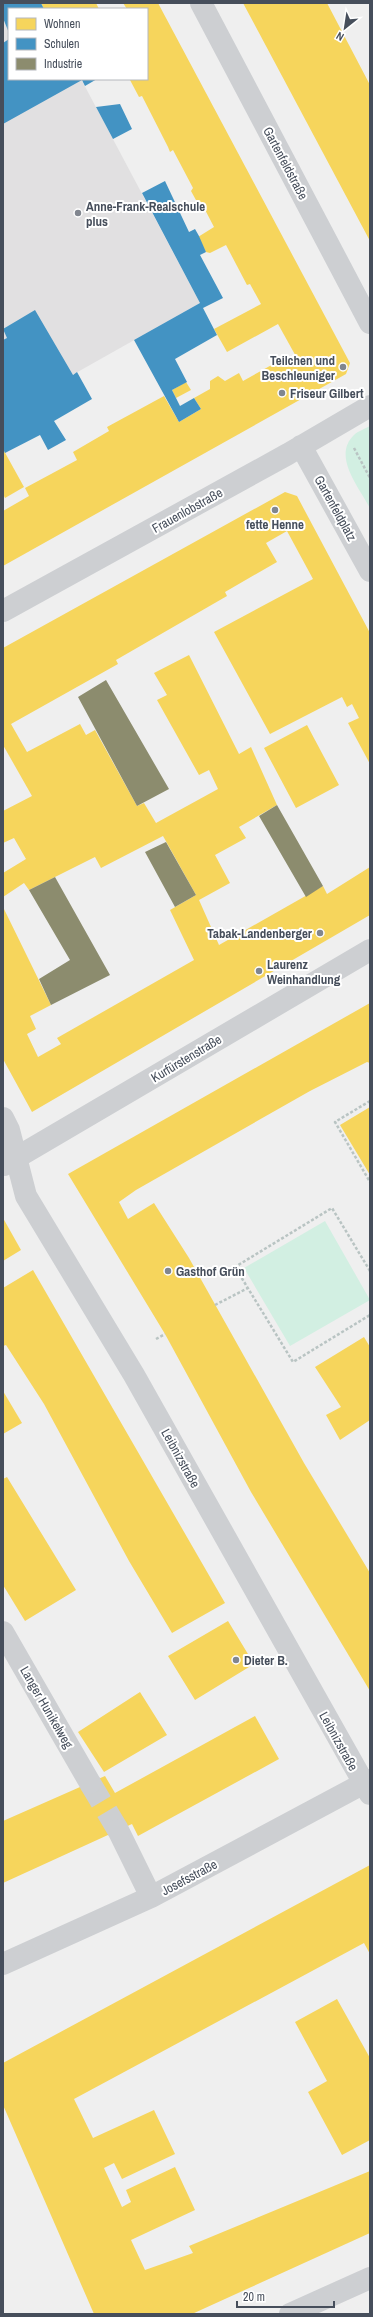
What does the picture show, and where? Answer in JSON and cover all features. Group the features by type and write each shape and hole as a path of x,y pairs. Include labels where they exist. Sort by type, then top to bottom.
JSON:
{"street":[{"name":"Gartenfeldstraße","path":"201,3 370,323"},
{"name":"Frauenlobstraße","path":"3,611 301,446 370,406"},
{"name":"Gartenfeldplatz","path":"301,446 370,571"},
{"name":"Kurfürstenstraße","path":"9,1162 370,950"},
{"name":"Leibnizstraße","path":"3,1118 9,1130 9,1162 26,1196 134,1375 368,1786"},
{"name":"Langer Hunikelweg","path":"3,1632 90,1783"},
{"name":"Josefsstraße","path":"3,1964 151,1896 368,1786"},
{"path":"118,1830 151,1896"},
{"path":"290,2314 370,2278"}],"path":[{"path":"354,448 370,478"},
{"path":"370,1101 335,1122 370,1182"},
{"path":"370,1271 332,1208 235,1267 293,1362 370,1315"},
{"path":"215,1305 248,1288"},
{"path":"156,1339 165,1334"}],"shaded area":[{"name":"Anne-Frank-Realschule plus","path":"3,3 8,8 8,80 82,80 200,303 3,414"}],"green space":[{"path":"370,426 370,508 350,472 346,462 346,452 348,443 354,435"},
{"path":"325,1221 370,1300 290,1346 244,1268"}],"building: Wohnen":[{"path":"41,3 96,3 98,8 44,8"},
{"path":"123,3 158,3 350,363 346,374 3,566 3,511 29,496 25,488 77,460 73,452 109,431 107,427 164,396 179,422 201,409 194,398 210,389 210,381 218,376 225,381 239,373 243,381 286,357 290,364 298,360 278,324 227,352 214,329 261,304 250,284 247,285 226,245 210,253 206,252 198,237 214,227 201,202 197,202 191,191 193,188 173,150 170,152 142,96 139,97 130,80 148,80 148,8 126,8"},
{"path":"243,3 327,3 370,85 370,241"},
{"path":"186,382 191,390 176,398 172,390"},
{"path":"3,449 24,487 5,498 3,494"},
{"path":"285,492 297,496 370,633 370,764 348,723 359,718 352,704 347,707 342,697 270,734 214,632 313,579 287,531 266,543 277,562 225,592 227,596 116,660 118,664 11,724 27,752 80,724 86,735 95,730 137,806 144,803 156,823 218,789 209,770 199,775 157,700 167,695 154,673 189,655 239,754 251,747 277,805 239,827 246,838 215,855 230,883 199,900 219,945 323,886 327,894 370,867 370,915 32,1112 3,1059 3,907 51,1005 30,1016 36,1029 27,1034 38,1057 61,1044 57,1038 194,960 170,910 196,895 163,836 101,868 95,857 29,890 24,883 3,897 3,873 26,859 14,838 3,843 3,811 32,796 3,745 3,648"},
{"path":"307,725 339,785 296,808 264,748"},
{"path":"370,1003 370,1063 367,1062 310,1091 136,1190 119,1202 128,1219 154,1203 189,1258 304,1463 370,1573 370,1691 251,1492 165,1334 68,1174"},
{"path":"370,1107 370,1175 340,1125"},
{"path":"3,1218 21,1250 3,1261"},
{"path":"33,1270 225,1603 172,1633 129,1561 44,1404 6,1345 3,1346 3,1288"},
{"path":"364,1337 370,1347 370,1420 340,1440 326,1415 341,1407 315,1367"},
{"path":"3,1391 22,1423 3,1434"},
{"path":"7,1477 76,1590 25,1621 3,1585 3,1479"},
{"path":"228,1621 254,1664 195,1700 168,1656"},
{"path":"140,1692 167,1735 104,1772 78,1732"},
{"path":"255,1716 279,1759 138,1836 132,1824 3,1883 3,1821 105,1776 115,1793"},
{"path":"370,1865 370,1954 364,1943 74,2099 93,2138 154,2110 175,2154 122,2179 114,2163 104,2168 122,2207 131,2202 126,2190 175,2167 195,2210 131,2240 145,2270 193,2253 189,2246 370,2171 370,2233 192,2314 94,2314 3,2105 3,2063"},
{"path":"337,1999 370,2058 370,2140 342,2155 308,2092 327,2081 295,2022"}],"building: Schulen":[{"path":"3,3 41,3 44,8 8,8 8,30 3,18"},
{"path":"8,40 8,80 82,80 3,124 3,43"},
{"path":"82,80 95,80 85,86"},
{"path":"120,104 132,129 113,139 96,107"},
{"path":"165,181 189,232 195,229 199,236 206,252 200,255 223,298 203,308 217,335 175,359 187,382 172,390 180,406 194,398 201,409 179,422 134,340 200,303 142,193"},
{"path":"35,310 73,375 77,372 92,399 54,421 66,440 48,450 40,435 5,453 3,449 3,340 7,338 3,329"}],"building: Industrie":[{"path":"106,680 169,789 137,806 78,697"},
{"path":"277,805 323,886 306,897 259,816"},
{"path":"166,842 196,895 175,907 145,852"},
{"path":"55,877 110,975 51,1005 39,979 70,960 29,890"}],"tunnel":[{"path":"90,1783 118,1830"}],"place":[{"name":"Anne-Frank-Realschule plus","path":"78,213"},
{"name":"Teilchen und Beschleuniger","path":"343,367"},
{"name":"Friseur Gilbert","path":"282,393"},
{"name":"fette Henne","path":"275,510"},
{"name":"Tabak-Landenberger","path":"320,933"},
{"name":"Laurenz Weinhandlung","path":"259,971"},
{"name":"Gasthof Grün","path":"168,1271"},
{"name":"Dieter B.","path":"236,1660"}]}
